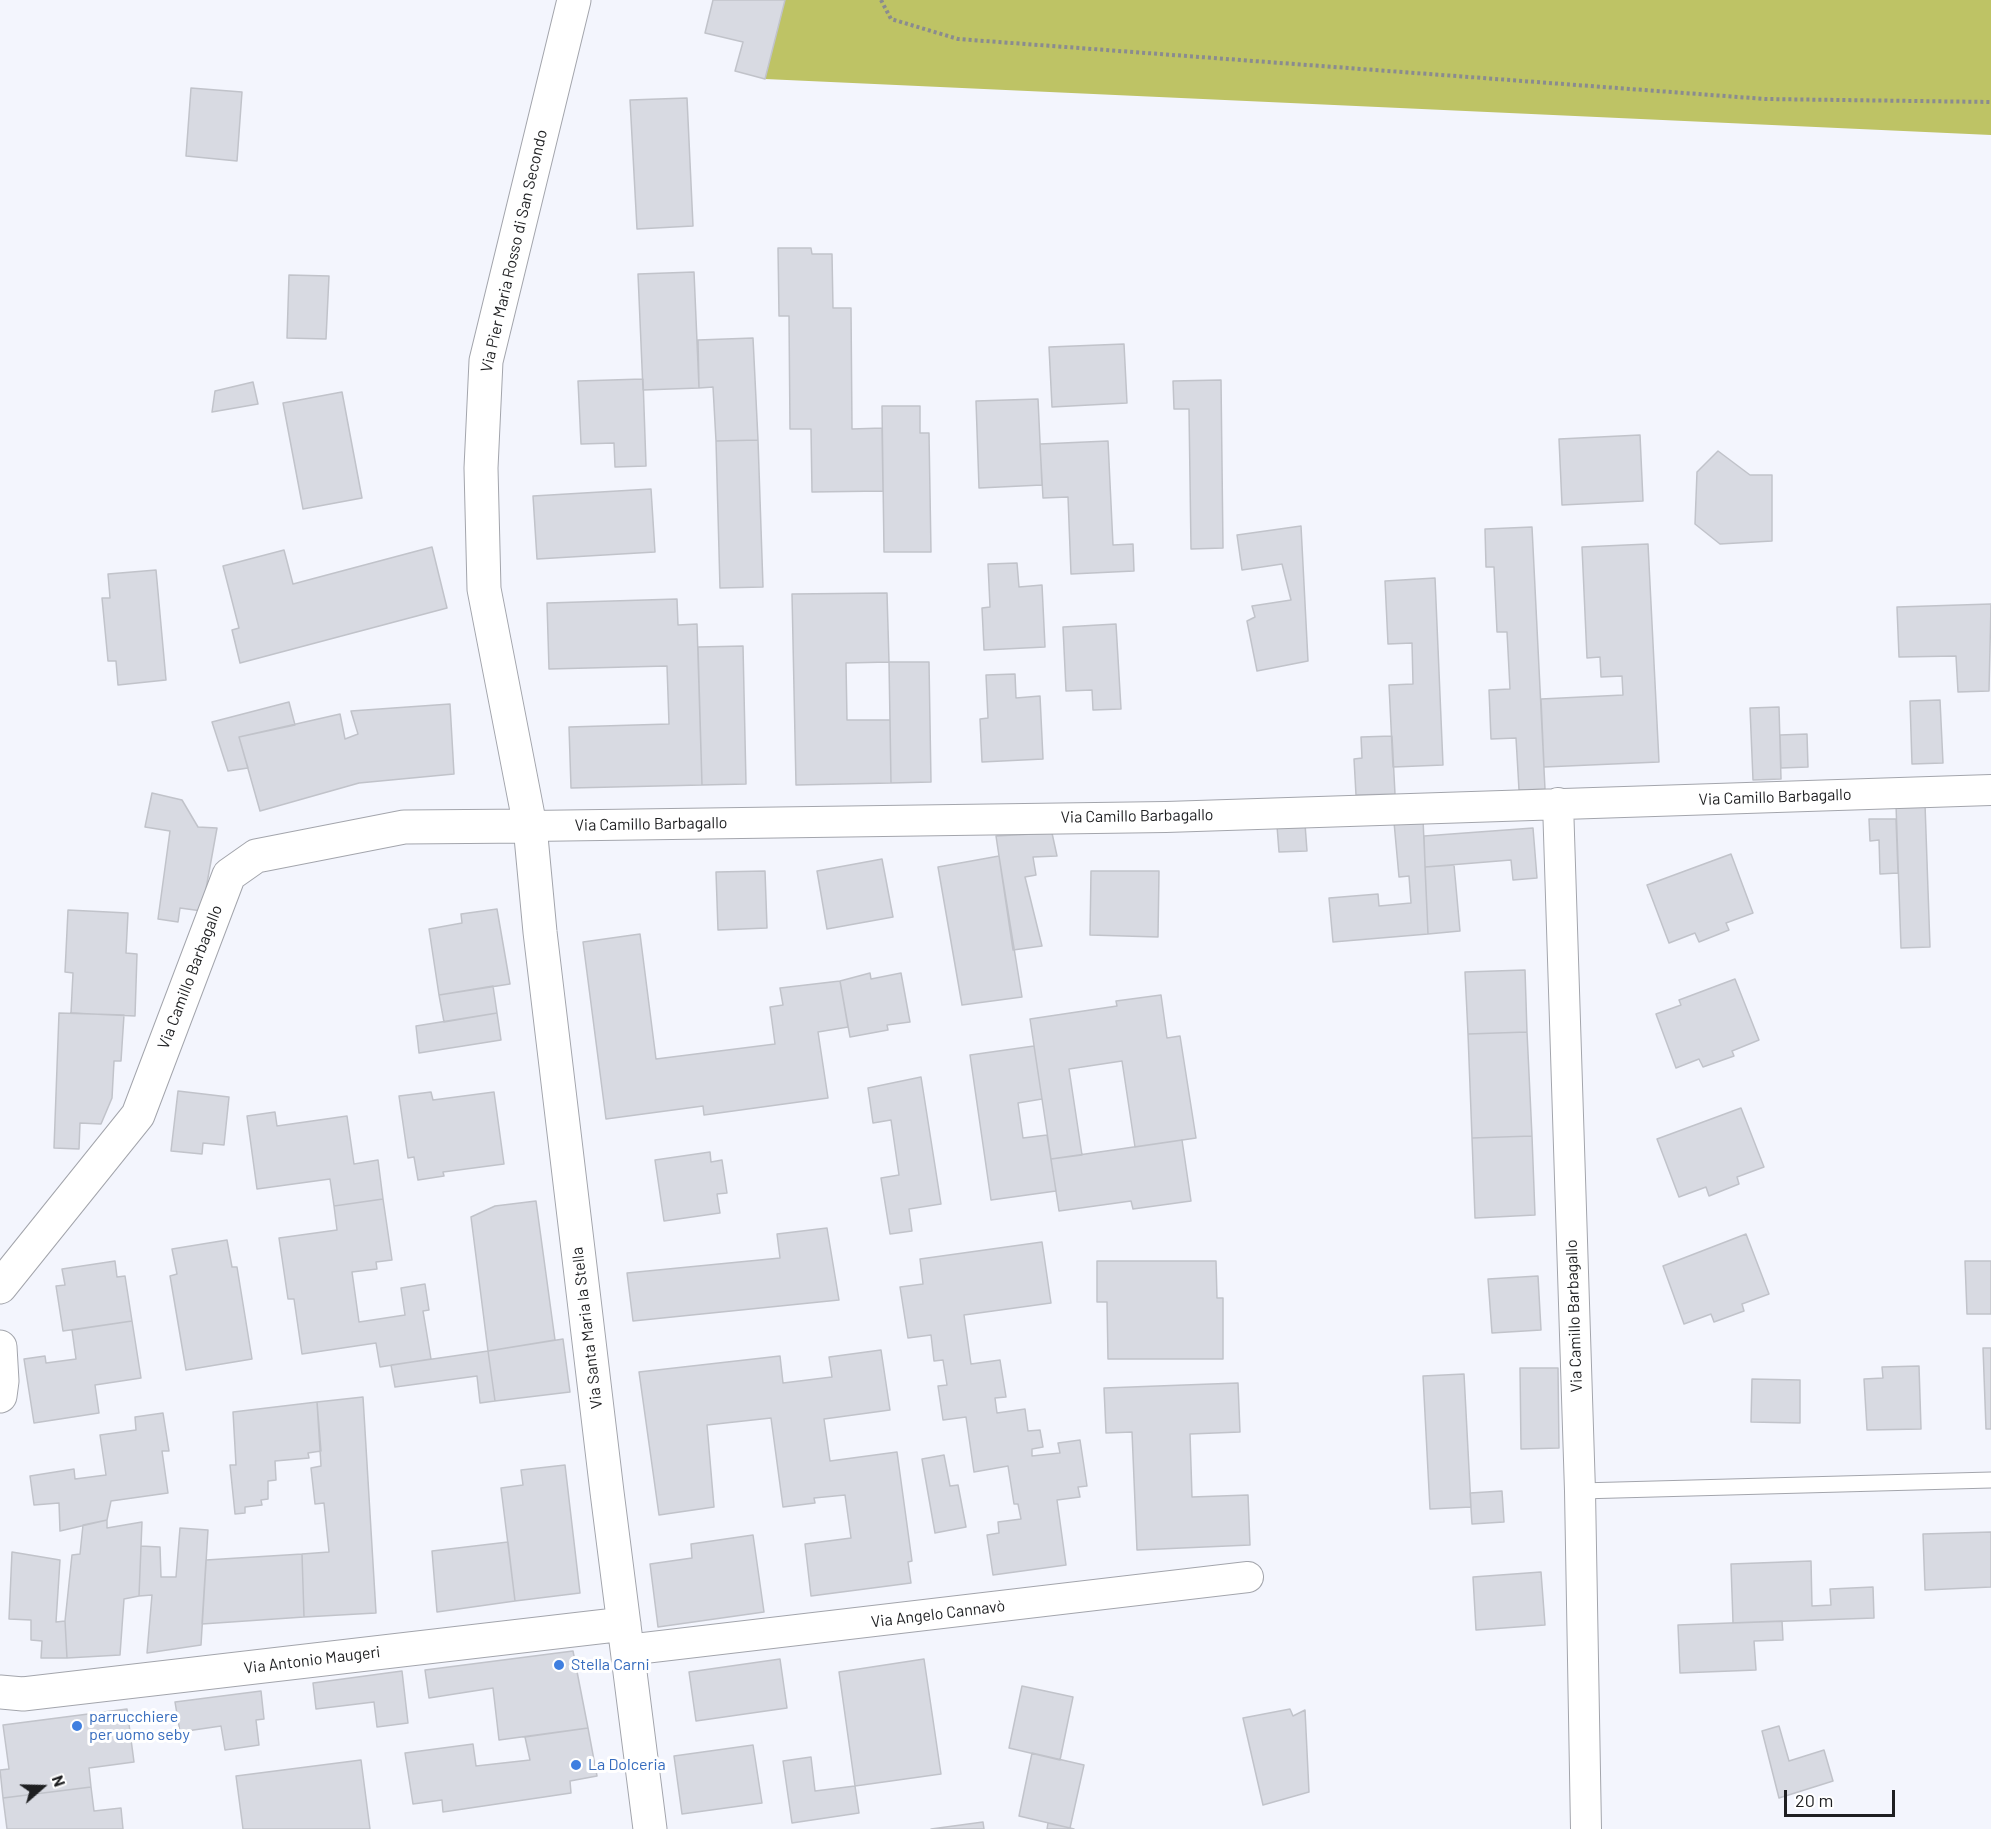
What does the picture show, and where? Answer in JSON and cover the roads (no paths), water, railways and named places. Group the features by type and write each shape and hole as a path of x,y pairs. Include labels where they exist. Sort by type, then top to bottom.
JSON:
{"street":[{"name":"Via Pier Maria Rosso di San Secondo","path":"530,826 484,589 481,468 485,371 574,0"},
{"name":"Via Camillo Barbagallo","path":"0,1287 138,1115 229,875 256,856 404,827 1166,817 1991,790"},
{"name":"Via Camillo Barbagallo","path":"1558,803 1580,1491 1586,1829"},
{"name":"Via Santa Maria la Stella","path":"530,826 541,944 650,1829"},
{"path":"0,1347 2,1381 0,1396"},
{"name":"Via Angelo Cannavò","path":"625,1637 1248,1577"},
{"name":"Via Antonio Maugeri","path":"0,1692 23,1694 625,1637"}],"lane":[{"path":"1580,1491 1991,1480"}],"place":[{"name":"Stella Carni","path":"559,1665"},
{"name":"parrucchiere per uomo seby","path":"77,1726"},
{"name":"La Dolceria","path":"576,1765"}]}
